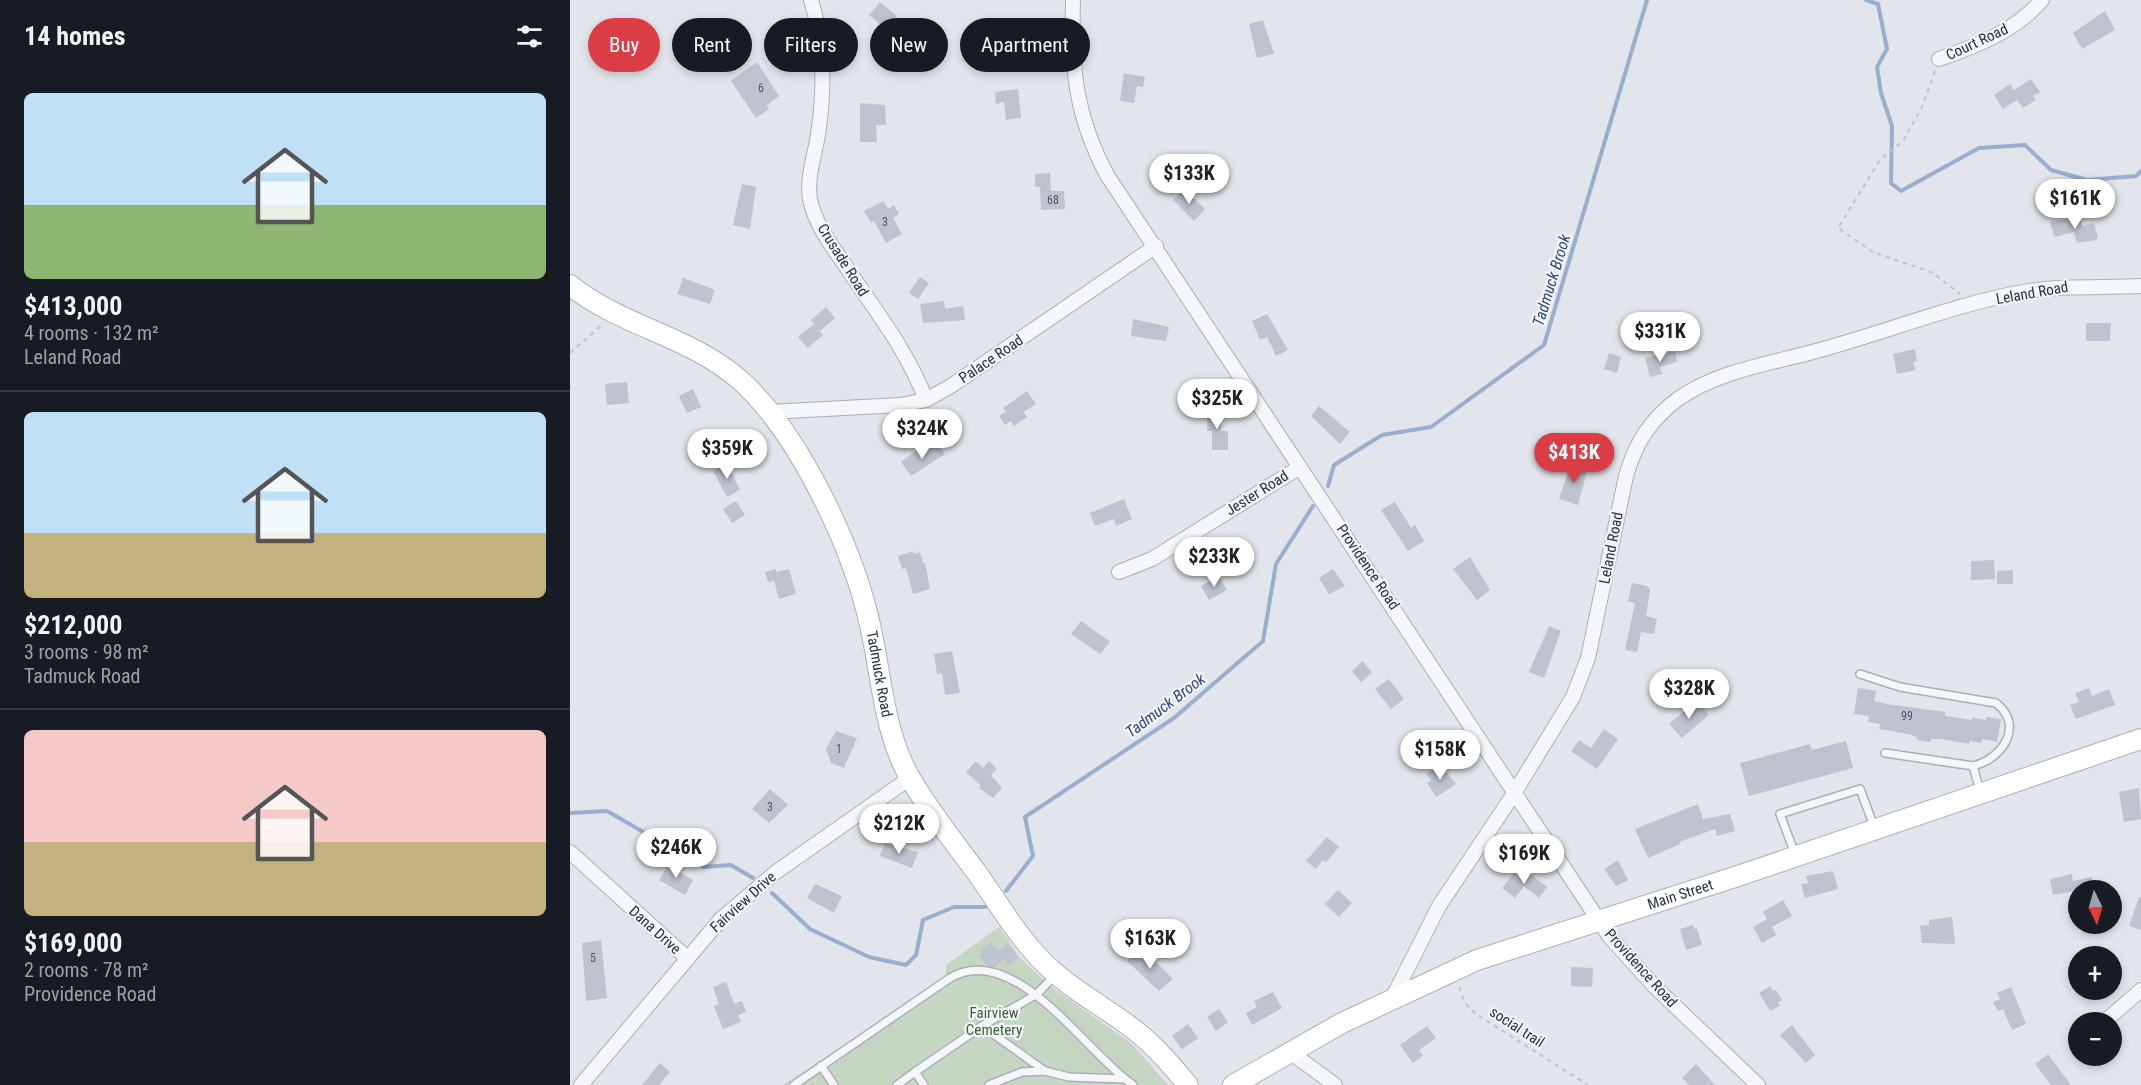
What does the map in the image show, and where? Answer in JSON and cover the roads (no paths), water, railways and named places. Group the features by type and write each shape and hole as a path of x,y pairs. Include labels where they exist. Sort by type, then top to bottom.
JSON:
{"street":[{"name":"Crusade Road","path":"810,0 822,53 823,82 819,129 810,176 810,198 819,225 914,367 926,400"},
{"name":"Providence Road","path":"1073,0 1074,73 1089,140 1107,175 1388,597 1513,795 1600,922 1655,987 1758,1085"},
{"name":"Court Road","path":"1939,59 1972,48 2004,32 2030,14 2042,0"},
{"name":"Palace Road","path":"769,412 900,405 926,400 951,386 1156,246"},
{"name":"Tadmuck Road","path":"570,285 594,304 614,315 714,360 742,382 769,412 812,477 853,568 870,623 882,702 895,746 910,778 1031,948 1056,975 1137,1032 1188,1085"},
{"name":"Leland Road","path":"1393,997 1439,906 1513,795 1573,697 1588,658 1626,476 1634,448 1662,412 1679,398 1720,377 1975,304 2022,292 2075,285 2141,286"},
{"name":"Jester Road","path":"1119,572 1152,559 1300,467"},
{"name":"Main Street","path":"1233,1085 1393,997 1477,960 1600,922 2141,739"},
{"name":"Fairview Drive","path":"581,1085 721,919 776,872 910,778"},
{"name":"Dana Drive","path":"570,852 687,958"},
{"path":"2116,1012 2141,990"},
{"path":"1290,1052 1335,1085"}],"lane":[{"path":"1860,674 1900,687 1996,704 2003,709 2008,734 2004,747 1995,757 1973,766 1884,753"},
{"path":"1973,766 1980,794"},
{"path":"1796,856 1780,814 1860,789 1875,828"},
{"path":"794,1085 960,972 980,970 993,972 1037,994 1124,1079 1133,1085"},
{"path":"897,1085 982,1026 1037,994 1056,975"},
{"path":"982,1026 1045,1071"},
{"path":"821,1066 834,1085"},
{"path":"989,1085 1022,1072 1045,1071 1069,1077 1124,1079"},
{"path":"915,1072 924,1085"}],"waterway":[{"name":"Tadmuck Brook","path":"1328,486 1334,465 1382,435 1431,427 1544,345 1647,0"},
{"path":"1866,0 1878,4 1887,49 1877,67 1881,93 1892,126 1891,183 1901,191 1979,148 2025,145 2051,170 2087,180 2136,176 2141,171"},
{"name":"Tadmuck Brook","path":"1006,891 1033,856 1025,817 1174,718 1263,641 1276,564 1313,506"},
{"name":"Tadmuck Brook","path":"570,813 607,811 704,867 731,865 753,878"},
{"name":"Tadmuck Brook","path":"772,893 810,929 869,957 906,965 916,955 923,920 954,907 985,907"}],"park label":[{"name":"Fairview Cemetery","path":"994,1022"}]}
